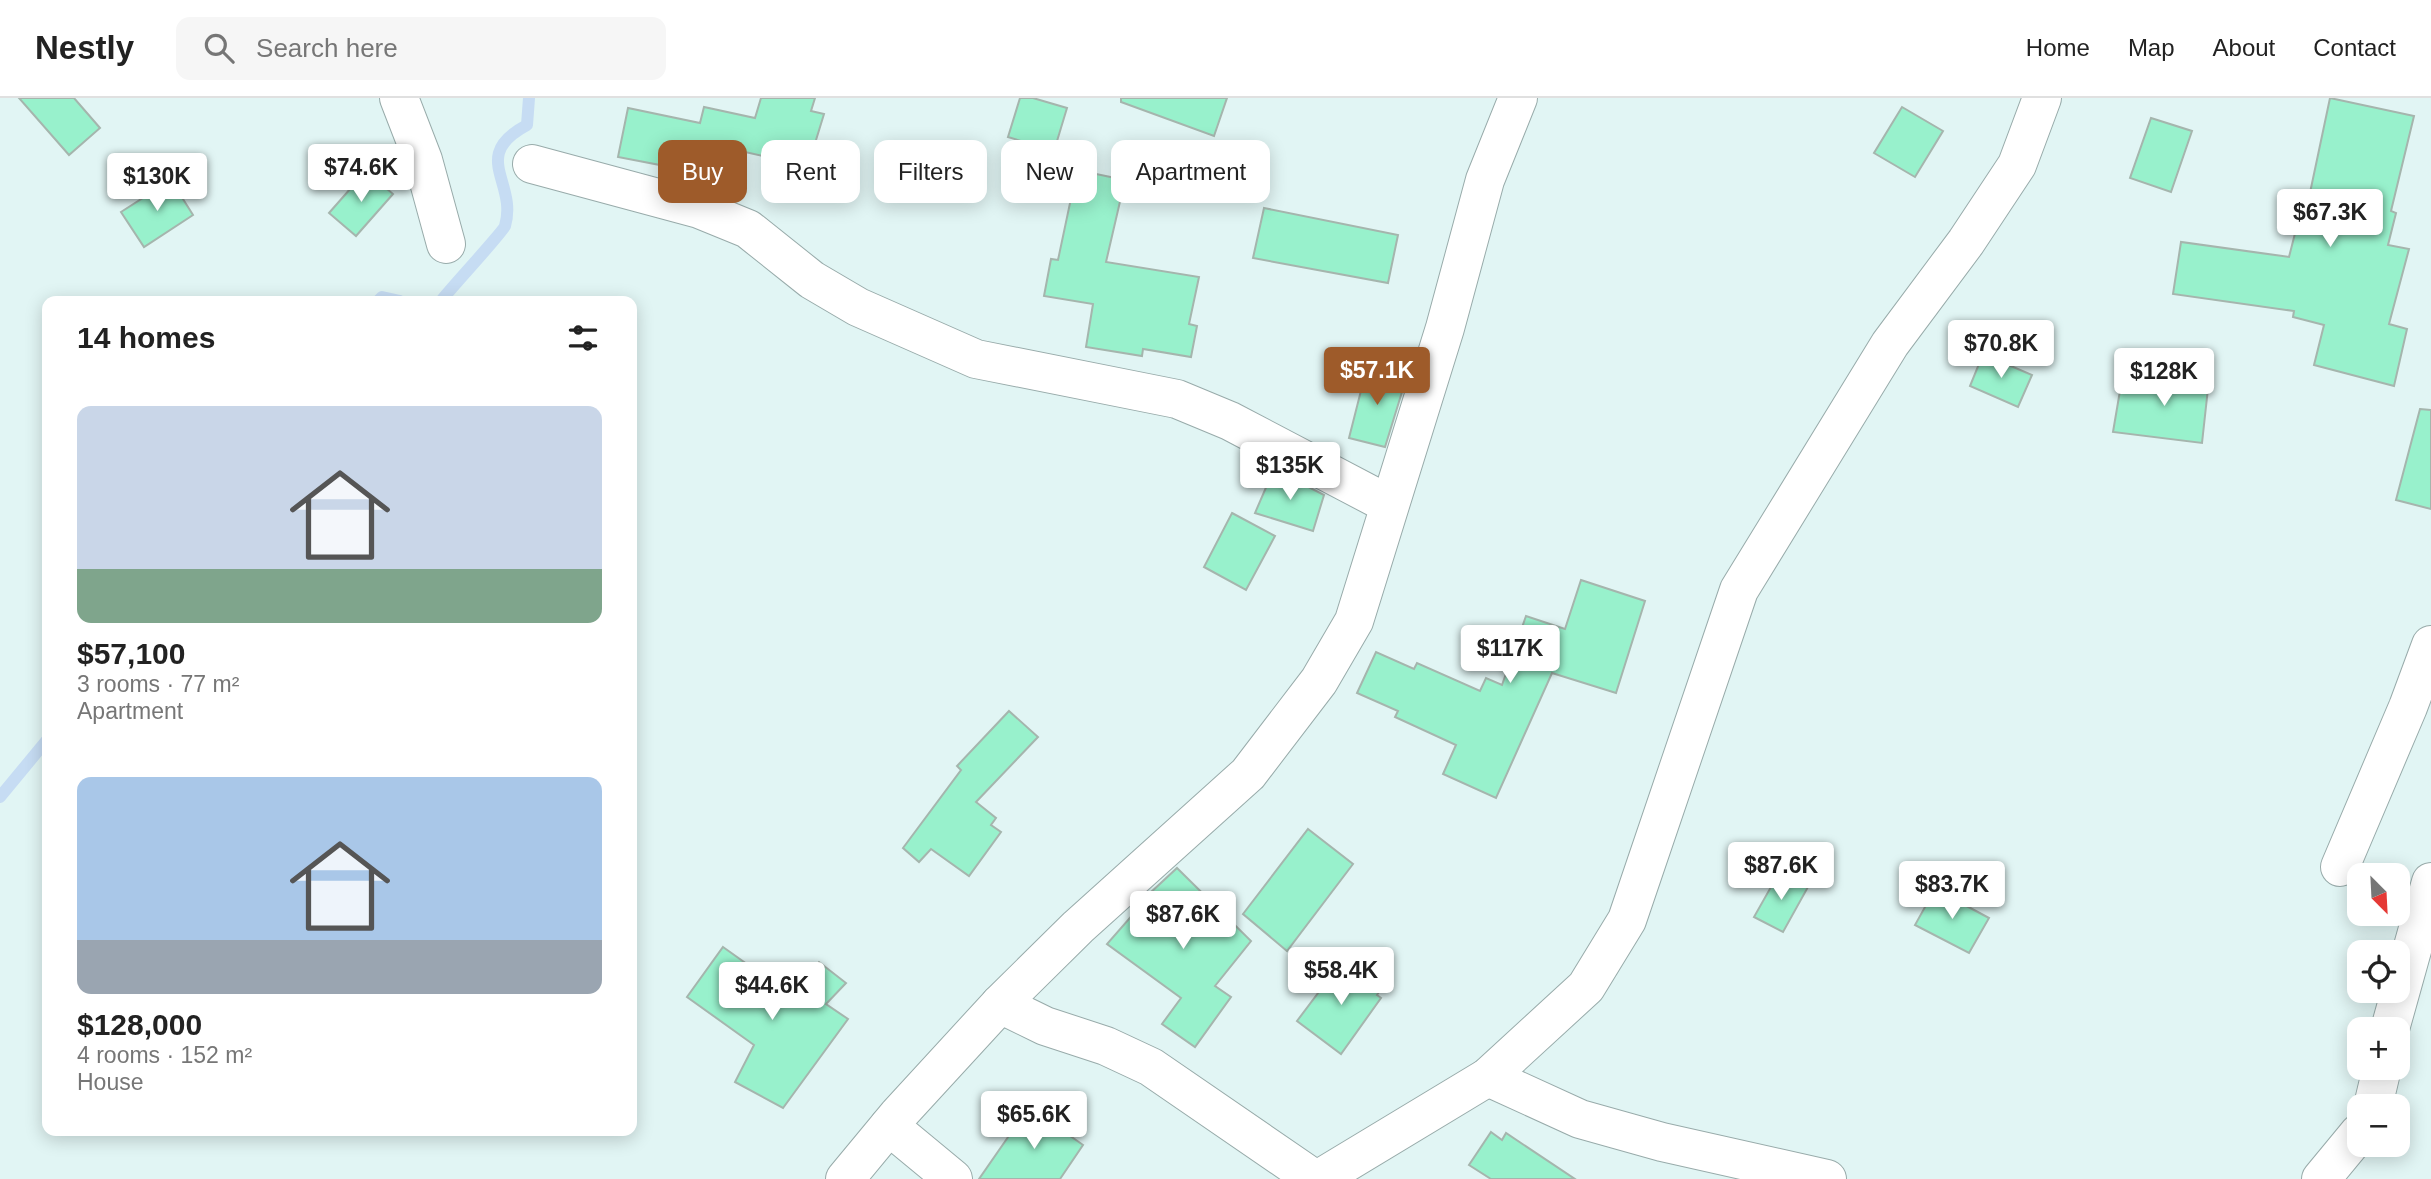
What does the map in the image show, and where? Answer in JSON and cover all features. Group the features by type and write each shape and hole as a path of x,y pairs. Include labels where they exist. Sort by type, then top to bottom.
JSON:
{"street":[{"path":"399,98 423,160 446,244"},
{"path":"845,1179 889,1126 1000,1004 1078,927 1248,774 1319,681 1354,621 1388,504 1445,328 1485,180 1518,98"},
{"path":"1000,1004 1045,1026 1106,1045 1151,1067 1317,1179 1488,1077 1586,987 1627,920 1739,590 1890,344 1966,242 2017,165 2042,98"},
{"path":"532,164 699,209 748,229 811,280 858,307 976,359 1177,399 1230,421 1388,504"},
{"path":"2340,867 2408,707 2431,645"},
{"path":"2393,1017 2431,882"},
{"path":"1488,1077 1580,1119 1662,1142 1826,1179"},
{"path":"889,1126 954,1179"},
{"path":"2320,1179 2347,1147"}],"building":[{"path":"19,98 74,98 100,128 69,155"},
{"path":"761,98 815,98 811,111 824,114 816,140 761,140 761,156 747,152 747,140 658,140 658,165 618,157 628,108 700,123 704,107 755,118"},
{"path":"1020,98 1033,98 1067,108 1057,140 1018,140 1008,137"},
{"path":"1121,98 1227,98 1214,136 1121,102"},
{"path":"2330,98 2414,116 2391,211 2396,213 2388,245 2409,249 2389,324 2407,329 2394,386 2314,365 2324,325 2293,317 2294,311 2173,294 2181,242 2289,257 2302,206 2307,207"},
{"path":"1902,107 1943,131 1915,177 1874,153"},
{"path":"2151,118 2192,131 2171,192 2130,178"},
{"path":"366,171 393,194 356,236 329,213"},
{"path":"1097,174 1111,177 1111,203 1120,203 1106,262 1199,277 1189,324 1197,326 1191,357 1143,349 1142,356 1086,347 1093,304 1044,296 1051,259 1058,260 1070,203 1097,203"},
{"path":"171,180 193,215 144,247 121,212"},
{"path":"1264,208 1398,235 1388,283 1253,258"},
{"path":"1983,354 2032,375 2018,407 1970,386"},
{"path":"1367,367 1406,379 1385,447 1349,438"},
{"path":"2159,373 2209,379 2202,443 2113,432 2122,379 2157,386"},
{"path":"2420,409 2431,410 2431,509 2396,500"},
{"path":"1274,469 1324,495 1313,531 1255,513"},
{"path":"1232,513 1275,536 1246,590 1204,567"},
{"path":"1581,580 1645,601 1616,693 1552,673 1496,798 1443,774 1456,745 1395,717 1398,711 1357,693 1376,652 1414,669 1417,663 1480,691 1486,678 1502,685 1526,616 1565,629"},
{"path":"1009,711 1038,737 976,802 996,818 991,825 1001,832 969,876 931,849 919,862 903,848 961,770 957,766"},
{"path":"1308,829 1353,864 1287,951 1243,914"},
{"path":"1177,868 1251,941 1215,986 1231,997 1195,1047 1162,1024 1181,998 1107,944 1136,911 1134,908"},
{"path":"1780,871 1808,887 1783,932 1754,917"},
{"path":"1935,889 1989,918 1969,953 1915,925"},
{"path":"723,947 789,994 819,962 846,983 826,1004 848,1019 783,1108 735,1082 754,1045 687,997"},
{"path":"1343,960 1381,989 1377,995 1381,998 1341,1054 1297,1021"},
{"path":"1029,1107 1083,1145 1060,1179 979,1179"},
{"path":"1491,1132 1502,1140 1506,1133 1575,1179 1491,1179 1469,1165"}],"waterway":[{"path":"445,296 505,226 506,196 498,159 501,148 510,136 527,125 529,98"},
{"path":"0,797 42,746"}]}
